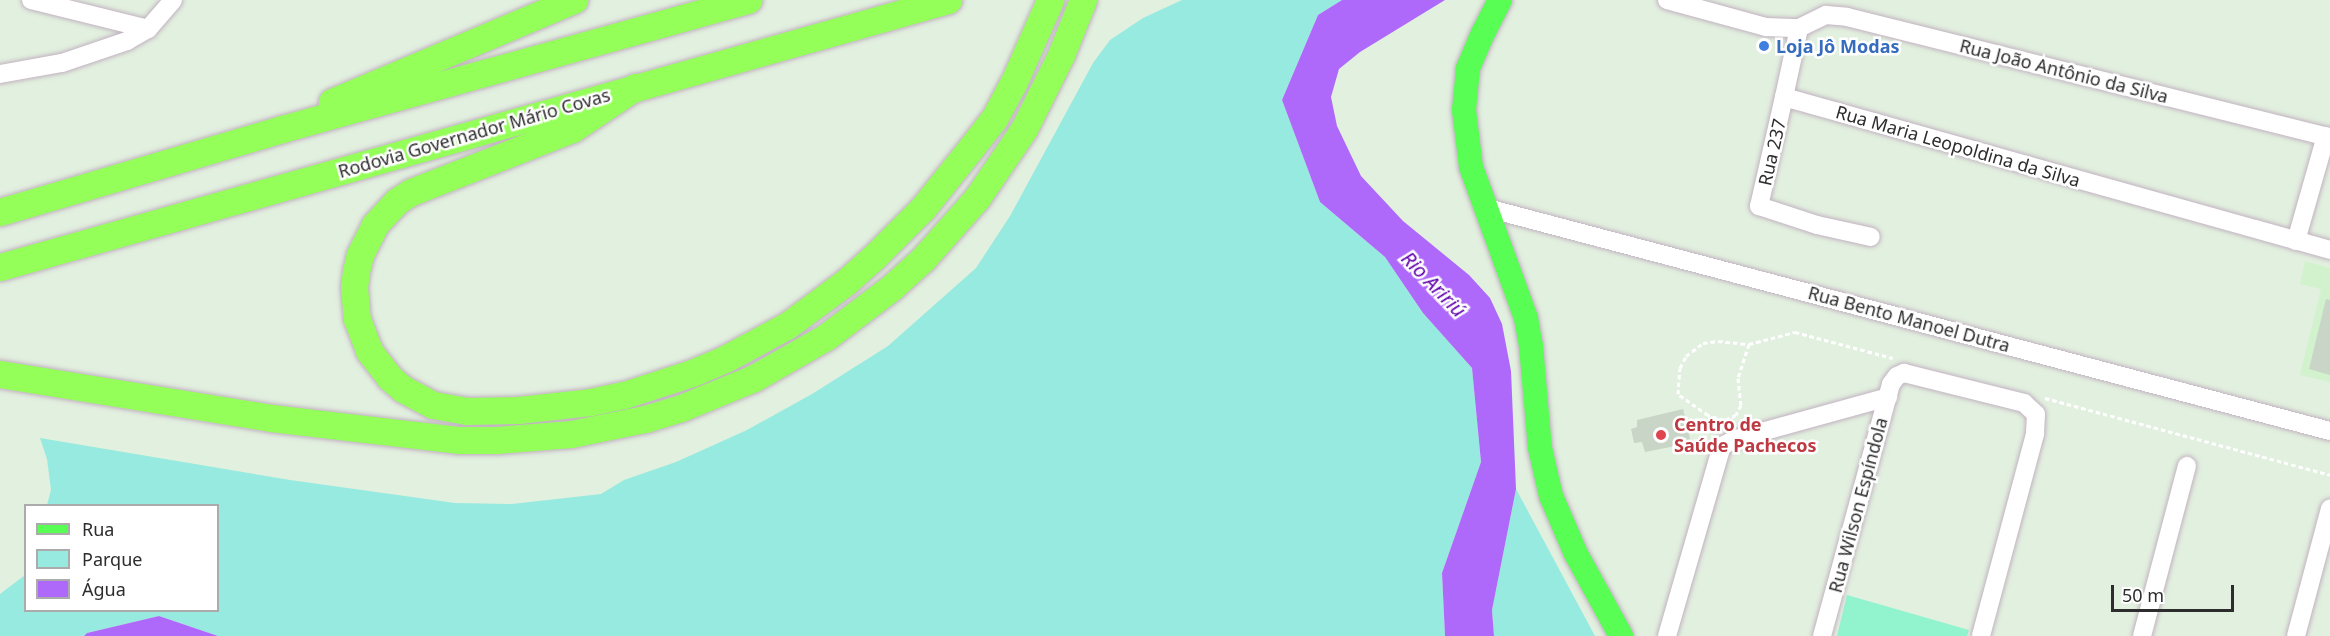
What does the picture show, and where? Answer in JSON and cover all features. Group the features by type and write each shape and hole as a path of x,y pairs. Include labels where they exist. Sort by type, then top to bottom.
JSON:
{"highway":[{"path":"282,129 350,92 574,0"},
{"path":"0,212 282,129 748,0"},
{"name":"Rodovia Governador Mário Covas","path":"0,267 948,0"},
{"path":"635,87 572,129 426,184 397,201 375,225 360,255 354,287 357,319 369,351 390,378 417,398 449,409 518,410 590,402 647,388 692,373 757,343 817,304 873,258 923,208 994,119 1013,84 1050,0"},
{"path":"0,374 271,418 458,440 505,440 571,434 617,425 681,408 754,378 808,348 860,313 922,259 977,198 1024,129 1053,74 1083,0"}],"main road":[{"path":"1500,0 1472,55 1465,87 1466,140 1471,167 1526,318 1531,346 1540,448 1552,498 1576,554 1621,636"}],"street":[{"path":"31,0 148,28"},
{"path":"0,74 31,70 94,54 127,41 148,28 173,0"},
{"path":"1667,0 1766,27 1799,28 1784,97"},
{"name":"Rua João Antônio da Silva","path":"1799,28 1826,15 1847,17 2328,137"},
{"name":"Rua 237","path":"1784,97 1759,206 1817,225 1871,237"},
{"name":"Rua Maria Leopoldina da Silva","path":"1784,97 2330,250"},
{"path":"2296,241 2328,137"},
{"name":"Rua Bento Manoel Dutra","path":"1487,208 2330,431"},
{"path":"1897,368 2037,405 2035,434 1981,636"},
{"name":"Rua Wilson Espíndola","path":"1822,636 1897,368"},
{"path":"1667,636 1722,446 1736,439 1888,397"},
{"path":"2142,636 2187,466"},
{"path":"2296,636 2330,508"}],"path":[{"path":"1749,344 1738,378 1741,405 1736,415 1724,420 1708,415 1678,394 1680,368 1686,356 1703,344 1718,341 1749,344 1795,332 1897,368"},
{"path":"2037,405 2330,475"}],"shaded area":[{"path":"2305,261 2330,268 2330,382 2300,375 2321,289 2300,284"},
{"path":"1847,595 1969,630 1967,636 1837,636"}],"green space":[{"path":"1182,0 1342,0 1318,15 1282,100 1320,202 1385,257 1423,313 1472,368 1481,462 1442,573 1445,636 218,636 159,616 87,633 84,636 0,636 0,594 24,576 24,612 219,612 219,504 47,504 51,490 47,459 40,438 290,480 455,503 512,504 601,494 624,480 676,462 747,430 812,394 888,346 976,268 1010,216 1093,63 1110,40 1143,18"},
{"path":"1516,489 1595,636 1494,636 1492,610"}],"water":[{"name":"Rio Aririú","path":"1342,0 1445,0 1360,52 1339,69 1331,97 1337,126 1361,176 1403,221 1469,275 1490,298 1502,324 1511,371 1516,489 1492,610 1494,636 1445,636 1442,573 1481,462 1472,368 1423,313 1385,257 1320,202 1282,100 1318,15"},
{"path":"159,616 218,636 84,636 87,633"}],"building":[{"path":"2326,299 2330,300 2330,375 2309,369"},
{"name":"Centro de Saúde Pachecos","path":"1683,409 1691,443 1645,452 1642,442 1634,443 1631,429 1637,427 1637,420"}],"place":[{"name":"Loja Jô Modas","path":"1764,46"},
{"name":"Centro de Saúde Pachecos","path":"1661,435"}]}
